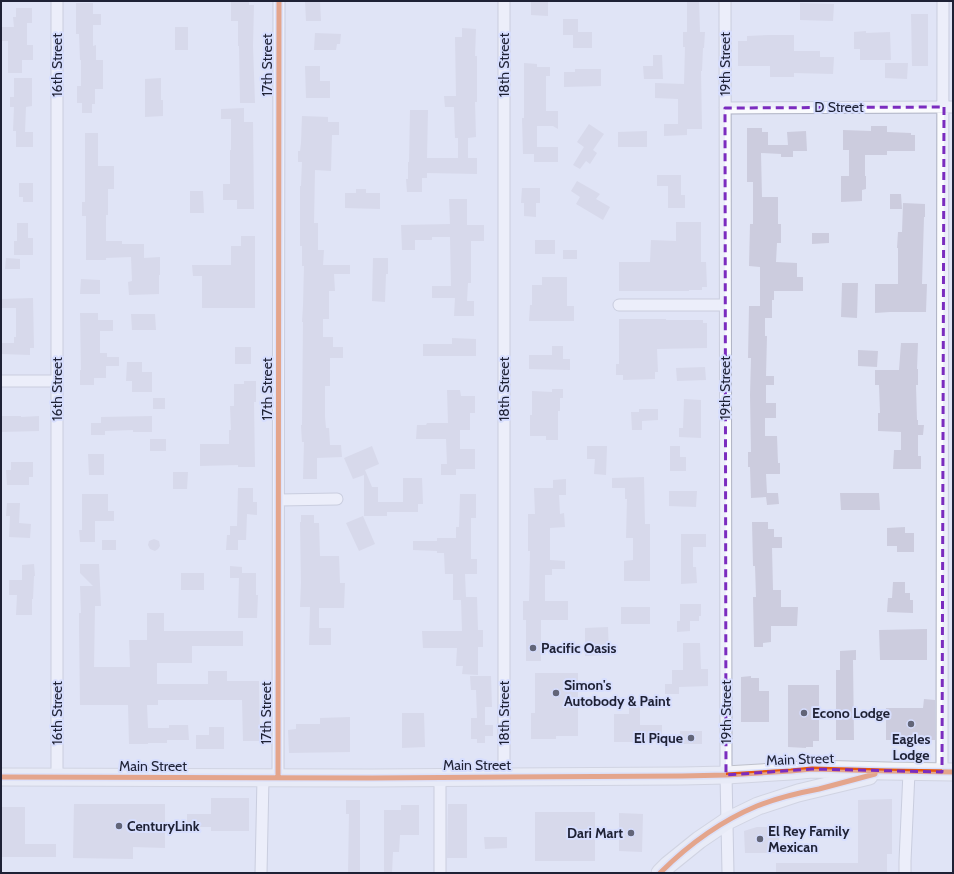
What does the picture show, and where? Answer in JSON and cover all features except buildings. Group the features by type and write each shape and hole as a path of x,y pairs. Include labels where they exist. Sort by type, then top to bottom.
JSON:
{"main road":[{"name":"Main Street","path":"1,777 440,778 726,775 812,769 948,772"},
{"path":"660,873 698,840 727,821 758,806 792,795 886,771"}],"street":[{"name":"16th Street","path":"57,1 57,777"},
{"name":"17th Street","path":"261,873 271,778 279,500 279,1"},
{"name":"18th Street","path":"504,1 504,777"},
{"name":"19th Street","path":"725,1 726,775 728,873"},
{"path":"943,1 948,107 948,772"},
{"name":"D Street","path":"725,108 948,107"},
{"path":"619,305 725,305"},
{"path":"1,381 57,381"},
{"path":"279,500 337,499"},
{"path":"905,873 909,772"},
{"path":"440,778 440,873"}],"highlighted area":[{"path":"944,107 942,772 812,769 726,775 725,108"}],"cycle path":[{"path":"278,778 279,1"},
{"path":"1,777 372,778 682,776 726,775 812,769 953,772"},
{"path":"660,873 694,843 718,826 757,806 780,798 875,774"}],"place":[{"name":"Pacific Oasis","path":"533,648"},
{"name":"Simon's Autobody & Paint","path":"556,693"},
{"name":"Econo Lodge","path":"804,713"},
{"name":"Eagles Lodge","path":"911,724"},
{"name":"El Pique","path":"691,738"},
{"name":"CenturyLink","path":"119,826"},
{"name":"Dari Mart","path":"631,833"},
{"name":"El Rey Family Mexican","path":"760,839"}]}
